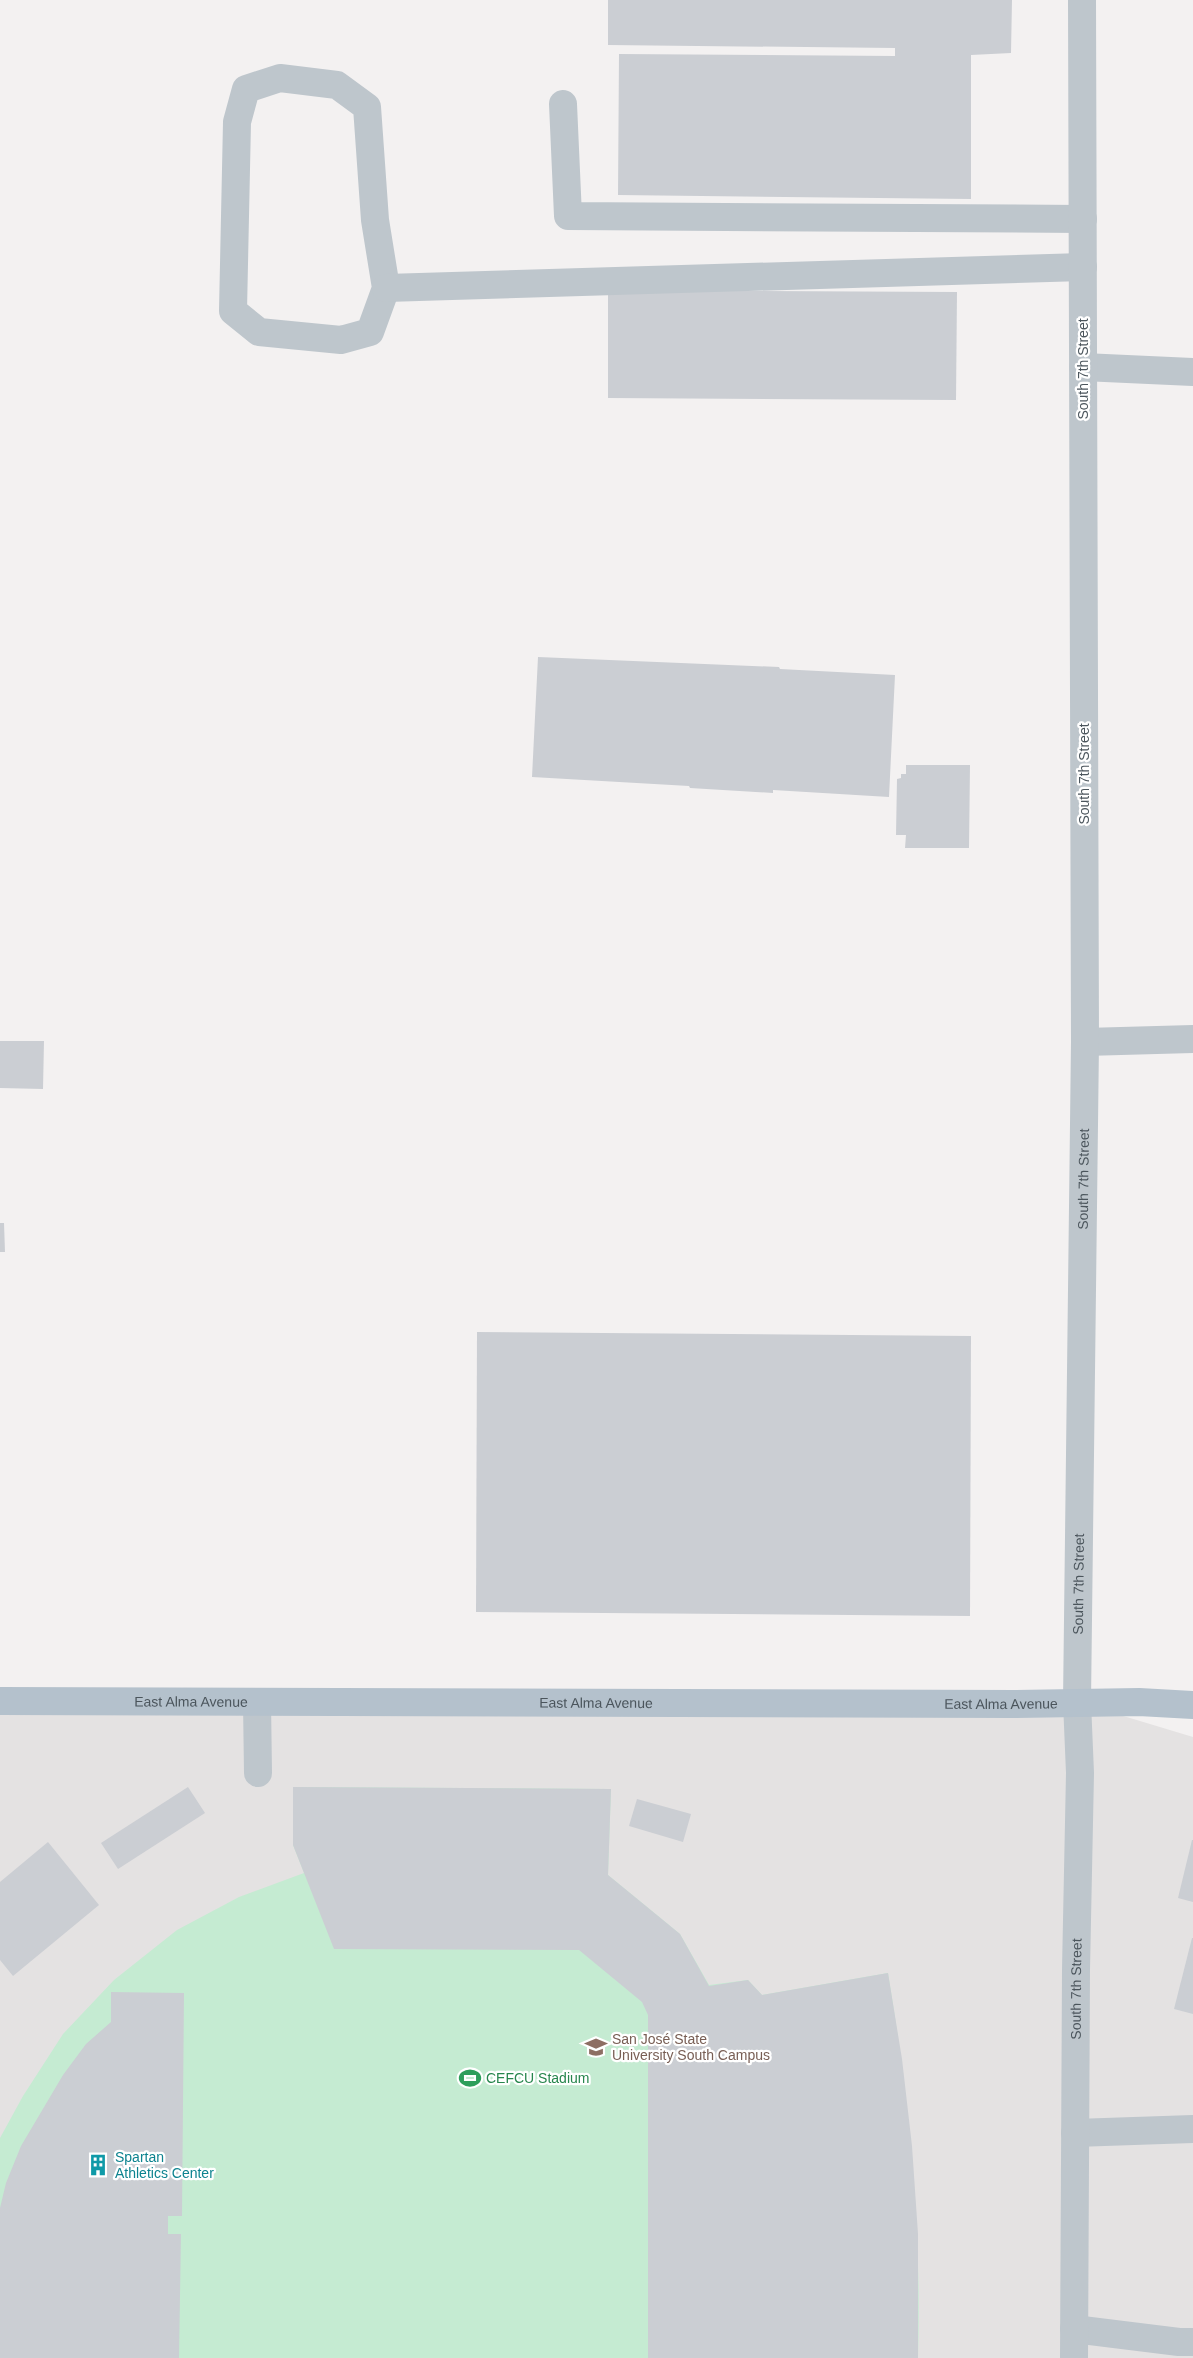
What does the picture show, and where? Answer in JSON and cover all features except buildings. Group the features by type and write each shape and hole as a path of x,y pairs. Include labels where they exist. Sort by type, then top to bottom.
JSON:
{"main road":[{"name":"East Alma Avenue","path":"0,1701 1015,1704 1139,1702 1193,1705"}],"street":[{"name":"South 7th Street","path":"1074,2358 1080,1773 1077,1702 1085,1042 1082,0"},
{"path":"280,78 337,85 367,107 375,220 386,288 370,332 341,340 259,332 233,311 237,122 246,89 280,78"},
{"path":"563,104 568,216 1083,219"},
{"path":"386,288 1083,267"},
{"path":"1083,367 1193,372"},
{"path":"1085,1042 1193,1039"},
{"path":"257,1702 258,1773"},
{"path":"1075,2133 1193,2129"},
{"path":"1074,2329 1193,2342"}],"shaded area":[{"name":"San José State University South Campus","path":"0,1697 1077,1702 1193,1737 1193,2358 0,2358"}],"green space":[{"name":"CEFCU Stadium","path":"293,1787 611,1789 608,1875 680,1934 709,1985 748,1980 762,1995 888,1973 908,2117 916,2213 919,2309 918,2358 0,2358 0,2138 23,2096 63,2034 114,1980 177,1930 239,1897 304,1873 293,1845"}],"place":[{"name":"San José State University South Campus","path":"596,2047"},
{"name":"CEFCU Stadium","path":"470,2078"},
{"name":"Spartan Athletics Center","path":"98,2165"}]}
